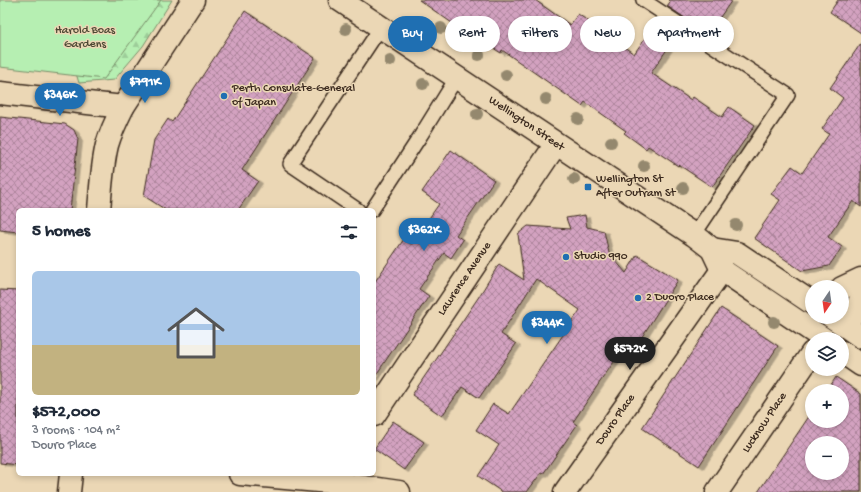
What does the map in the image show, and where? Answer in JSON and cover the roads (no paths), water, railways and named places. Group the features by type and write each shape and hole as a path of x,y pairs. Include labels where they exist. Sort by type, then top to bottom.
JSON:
{"street":[{"path":"99,208 104,159 111,131 123,107 193,0"},
{"name":"Wellington Street","path":"340,0 694,235 712,249 722,270"},
{"path":"0,94 123,107"},
{"name":"Lawrence Avenue","path":"376,412 556,144"},
{"name":"Wellington Street","path":"712,249 737,253 805,298"},
{"path":"722,270 806,332"},
{"name":"Douro Place","path":"565,492 722,270"},
{"path":"849,285 861,279 861,284"},
{"path":"846,327 861,299"},
{"path":"849,356 861,364"},
{"name":"Lucknow Place","path":"717,492 805,364"},
{"path":"69,492 71,476"},
{"path":"286,476 332,478 399,492"}],"lane":[{"path":"643,0 788,95 694,235"},
{"path":"355,208 290,164 382,27"},
{"path":"373,208 457,77"}],"place":[{"name":"Perth Consulate-General of Japan","path":"224,96"},
{"name":"Wellington St After Outram St","path":"588,187"},
{"name":"Studio 990","path":"566,257"},
{"name":"2 Duoro Place","path":"638,298"}],"park label":[{"name":"Harold Boas Gardens","path":"85,38"}]}
